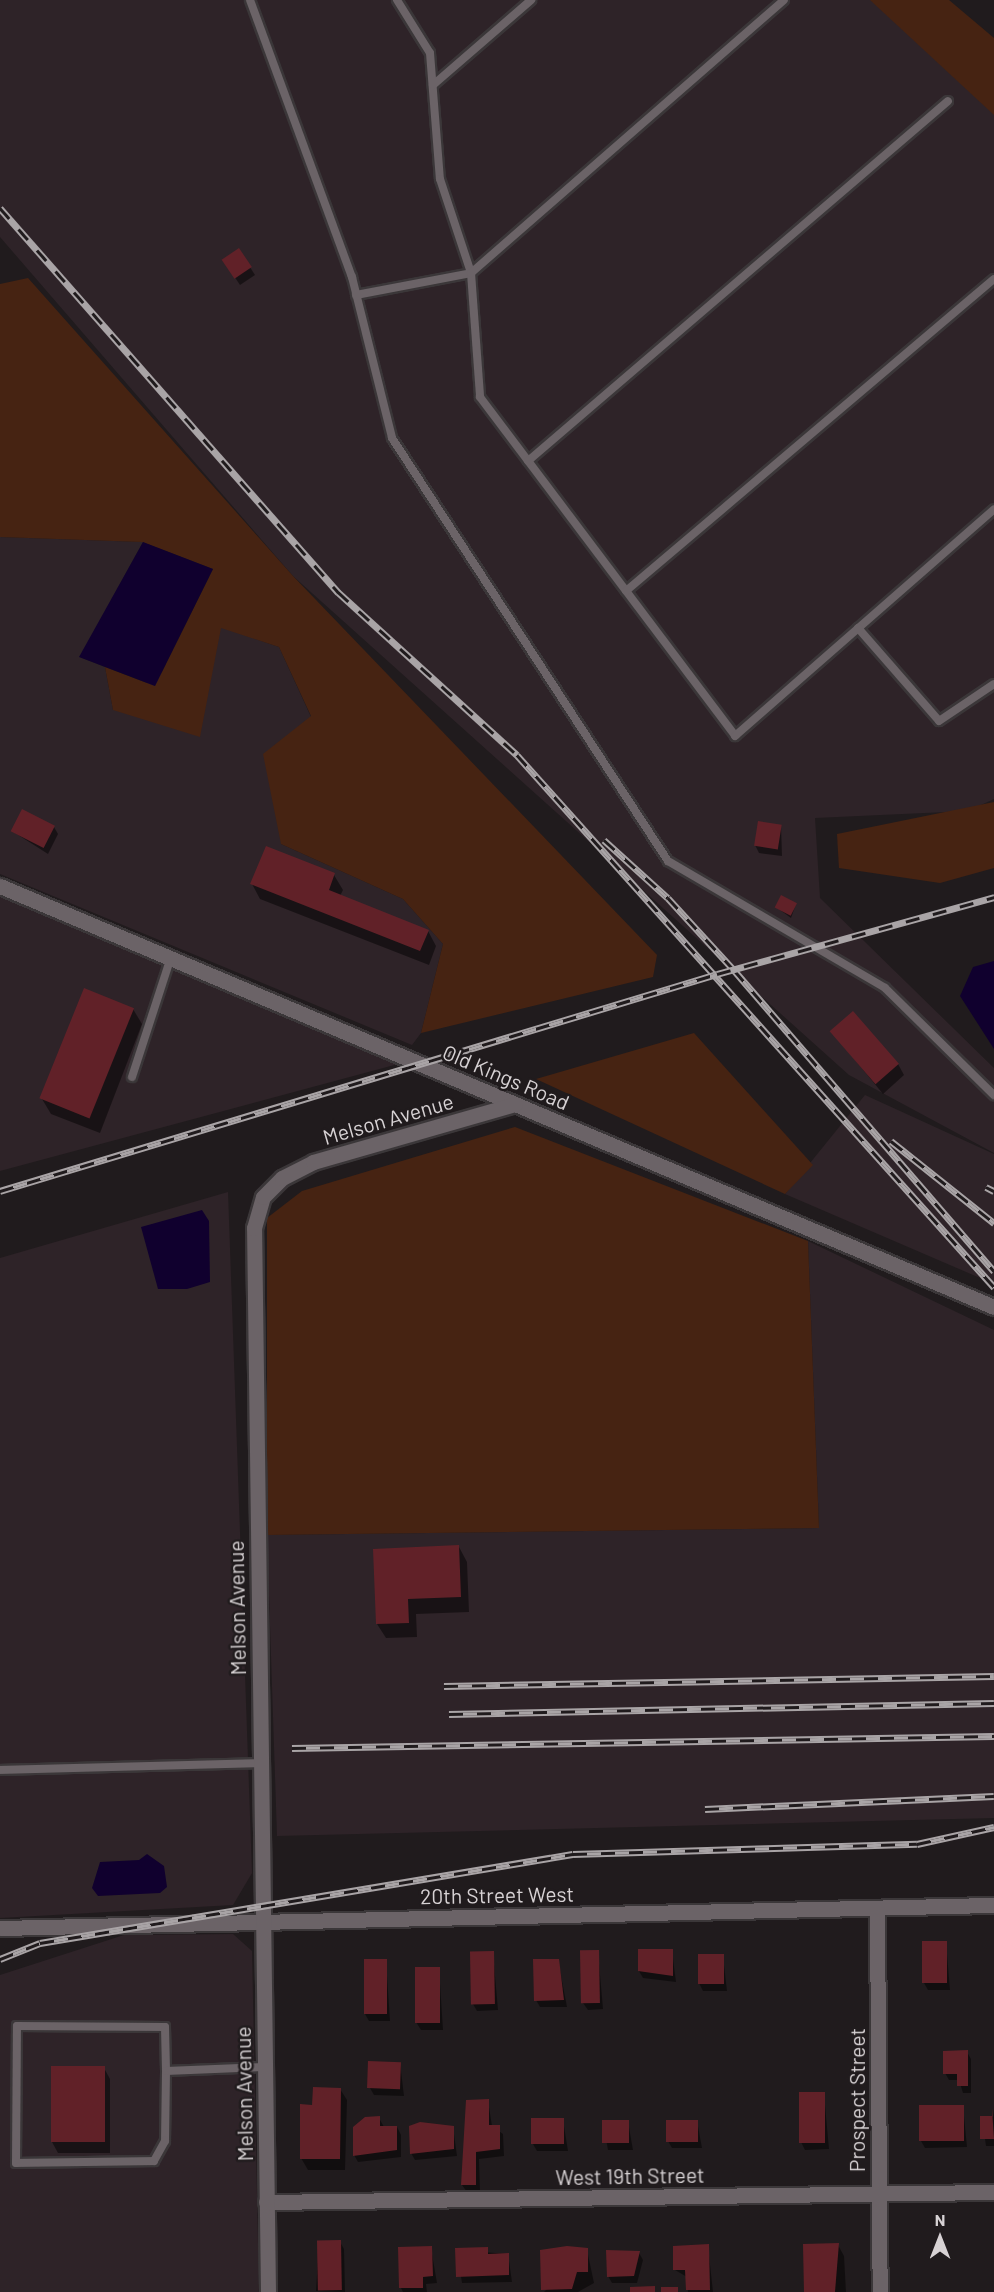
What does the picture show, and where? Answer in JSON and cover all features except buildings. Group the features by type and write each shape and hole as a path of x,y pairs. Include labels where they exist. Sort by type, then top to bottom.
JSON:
{"street":[{"name":"Old Kings Road","path":"0,886 994,1307"},
{"name":"Melson Avenue","path":"268,2292 254,1228 263,1197 282,1178 313,1162 515,1104"},
{"name":"20th Street West","path":"0,1928 994,1905"},
{"name":"Prospect Street","path":"877,1908 880,2292"},
{"name":"West 19th Street","path":"266,2202 994,2192"}],"lane":[{"path":"250,0 356,295 392,438 668,861 885,988 994,1095"},
{"path":"397,0 430,53 440,180 471,273 480,397 735,736 994,509"},
{"path":"433,85 531,0"},
{"path":"356,295 471,273 784,0"},
{"path":"528,461 948,101"},
{"path":"626,591 994,279"},
{"path":"858,628 939,721 994,684"},
{"path":"132,1077 171,957"},
{"path":"0,1770 260,1763"},
{"path":"17,2026 165,2027 166,2071 165,2141 154,2161 16,2163 17,2026"},
{"path":"166,2071 264,2067"}],"shaded area":[{"path":"0,0 876,0 994,107 994,799 968,811 815,818 820,898 994,1068 994,1153 849,1075 293,576 0,237"},
{"path":"870,0 949,0 994,38 994,115"},
{"path":"28,278 293,576 657,955 653,977 421,1033 443,944 403,899 281,844 263,754 311,716 279,647 221,628 200,737 113,710 105,667 155,686 213,569 142,542 0,537 0,284"},
{"path":"0,537 143,542 80,657 105,667 113,710 221,627 279,647 311,717 281,844 403,899 443,944 421,1033 412,1045 0,874"},
{"path":"143,542 213,569 155,686 79,657"},
{"path":"994,802 994,868 940,883 839,868 837,834"},
{"path":"0,896 93,934 398,1064 0,1171"},
{"path":"994,961 994,1049 960,996 973,967"},
{"path":"694,1033 813,1165 785,1194 536,1079"},
{"path":"865,1095 994,1154 994,1284 785,1194"},
{"path":"515,1127 808,1241 819,1528 267,1535 267,1218 302,1191"},
{"path":"228,1192 252,1873 233,1905 0,1918 0,1258"},
{"path":"202,1210 209,1221 210,1282 187,1289 158,1289 141,1227"},
{"path":"808,1241 994,1330 994,1818 277,1836 267,1535 819,1528"},
{"path":"147,1854 164,1866 167,1887 160,1893 98,1896 92,1888 100,1862 139,1860"},
{"path":"233,1934 252,1951 259,2292 0,2292 0,1975 124,1935"}],"railway":[{"path":"0,208 338,592 517,755 994,1287"},
{"path":"604,840 668,898 734,970 994,1271"},
{"path":"0,1191 717,974 994,897"},
{"path":"891,1141 994,1223"},
{"path":"986,1187 994,1191"},
{"path":"444,1686 994,1676"},
{"path":"449,1714 994,1703"},
{"path":"292,1748 994,1736"},
{"path":"705,1809 994,1796"},
{"path":"0,1959 40,1943 573,1854 917,1844 994,1827"}]}
